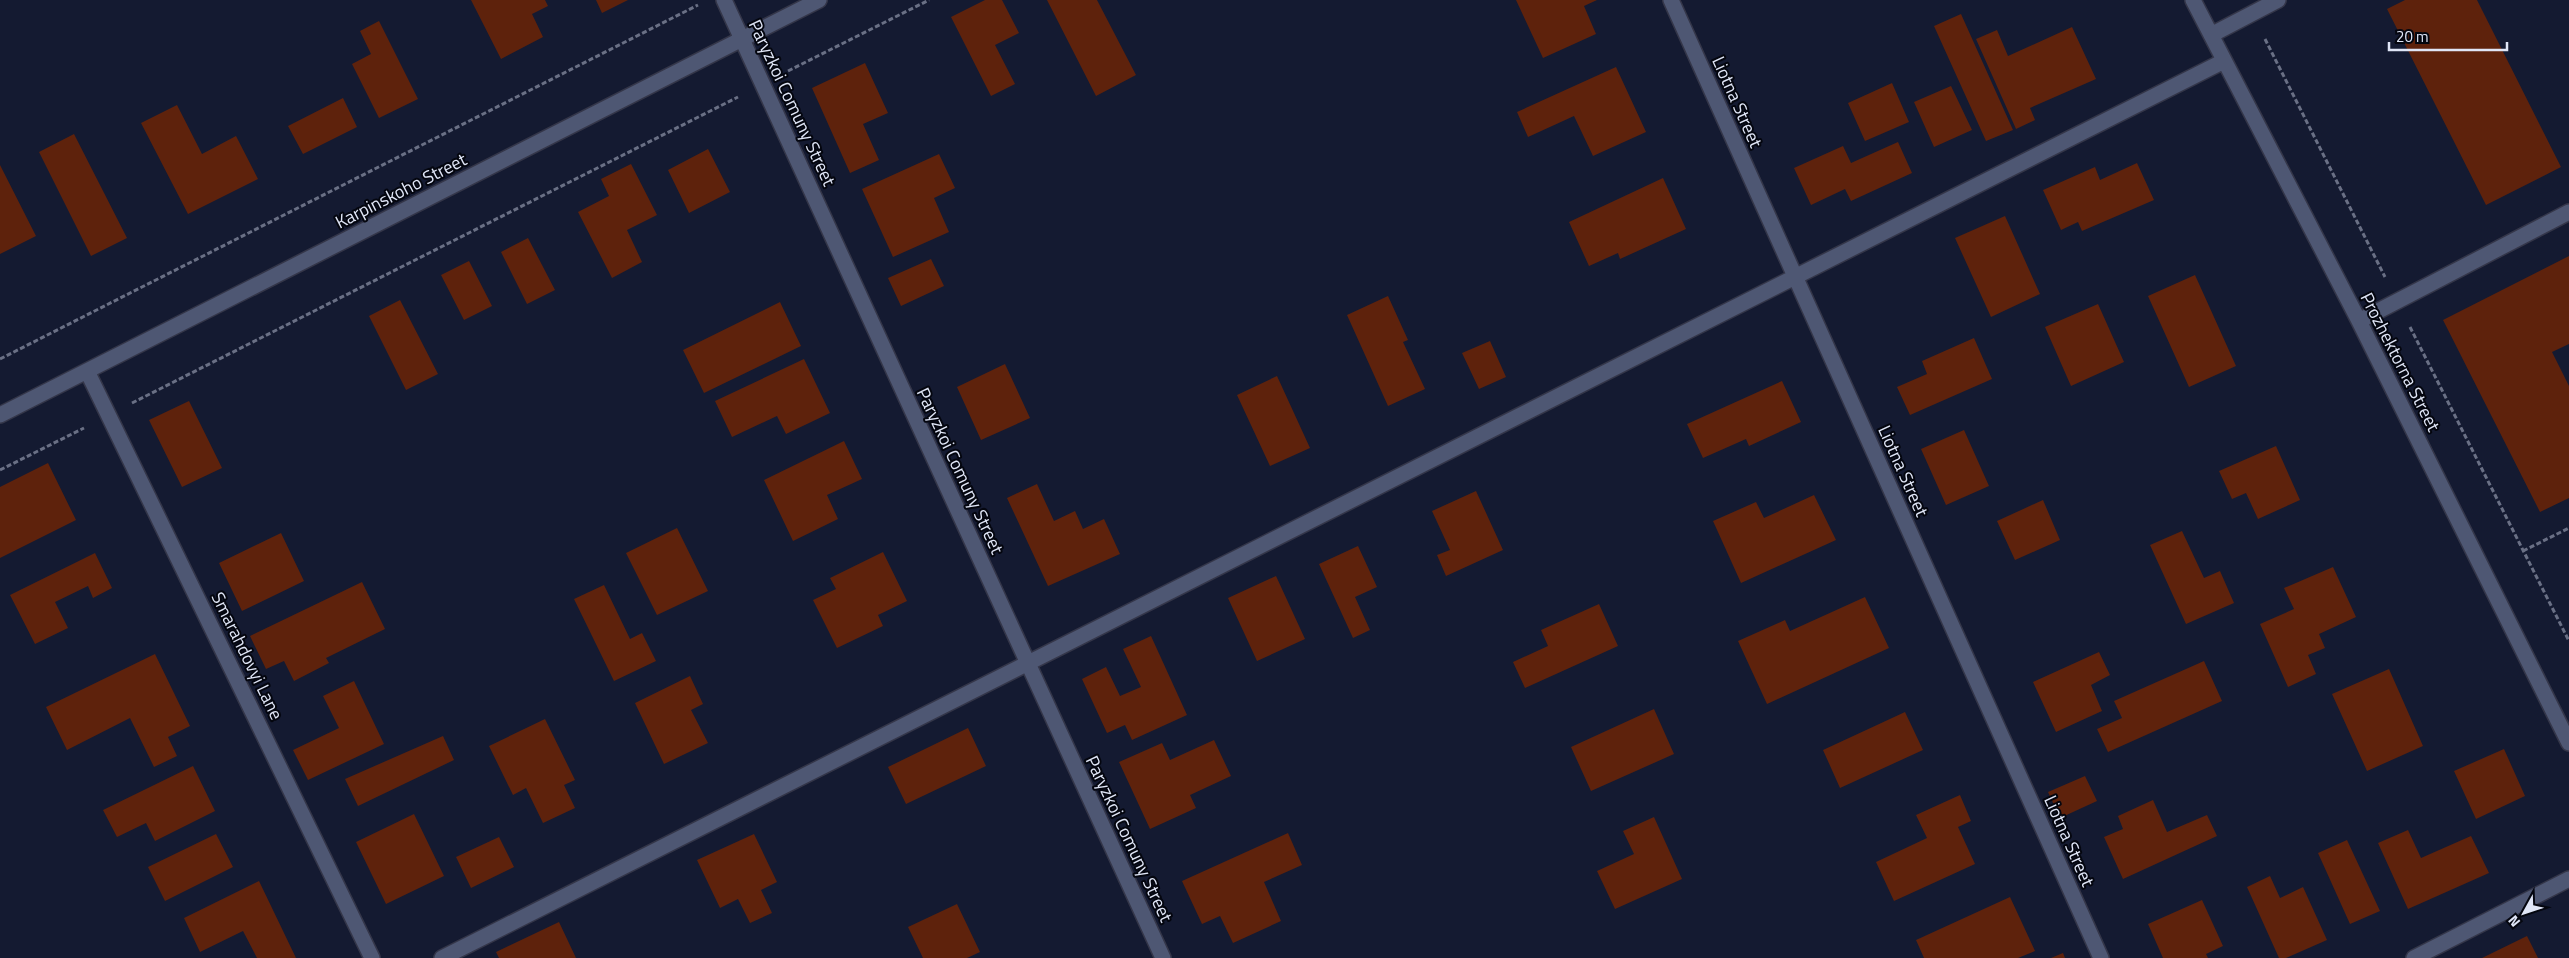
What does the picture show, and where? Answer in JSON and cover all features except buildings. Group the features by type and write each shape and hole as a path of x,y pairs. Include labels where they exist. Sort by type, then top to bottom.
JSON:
{"street":[{"name":"Paryzkoi Comuny Street","path":"724,0 1163,958"},
{"name":"Karpinskoho Street","path":"0,415 819,0"},
{"name":"Liotna Street","path":"1671,0 2101,958"},
{"name":"Prozhektorna Street","path":"2193,0 2359,321 2569,743"},
{"path":"2211,35 2278,0"},
{"path":"442,958 2224,62"},
{"path":"2359,321 2569,212"},
{"name":"Smarahdovyi Lane","path":"87,371 372,958"},
{"path":"2414,958 2569,880"}],"path":[{"path":"0,470 929,0"},
{"path":"0,359 699,4"},
{"path":"2523,551 2569,528"}]}
